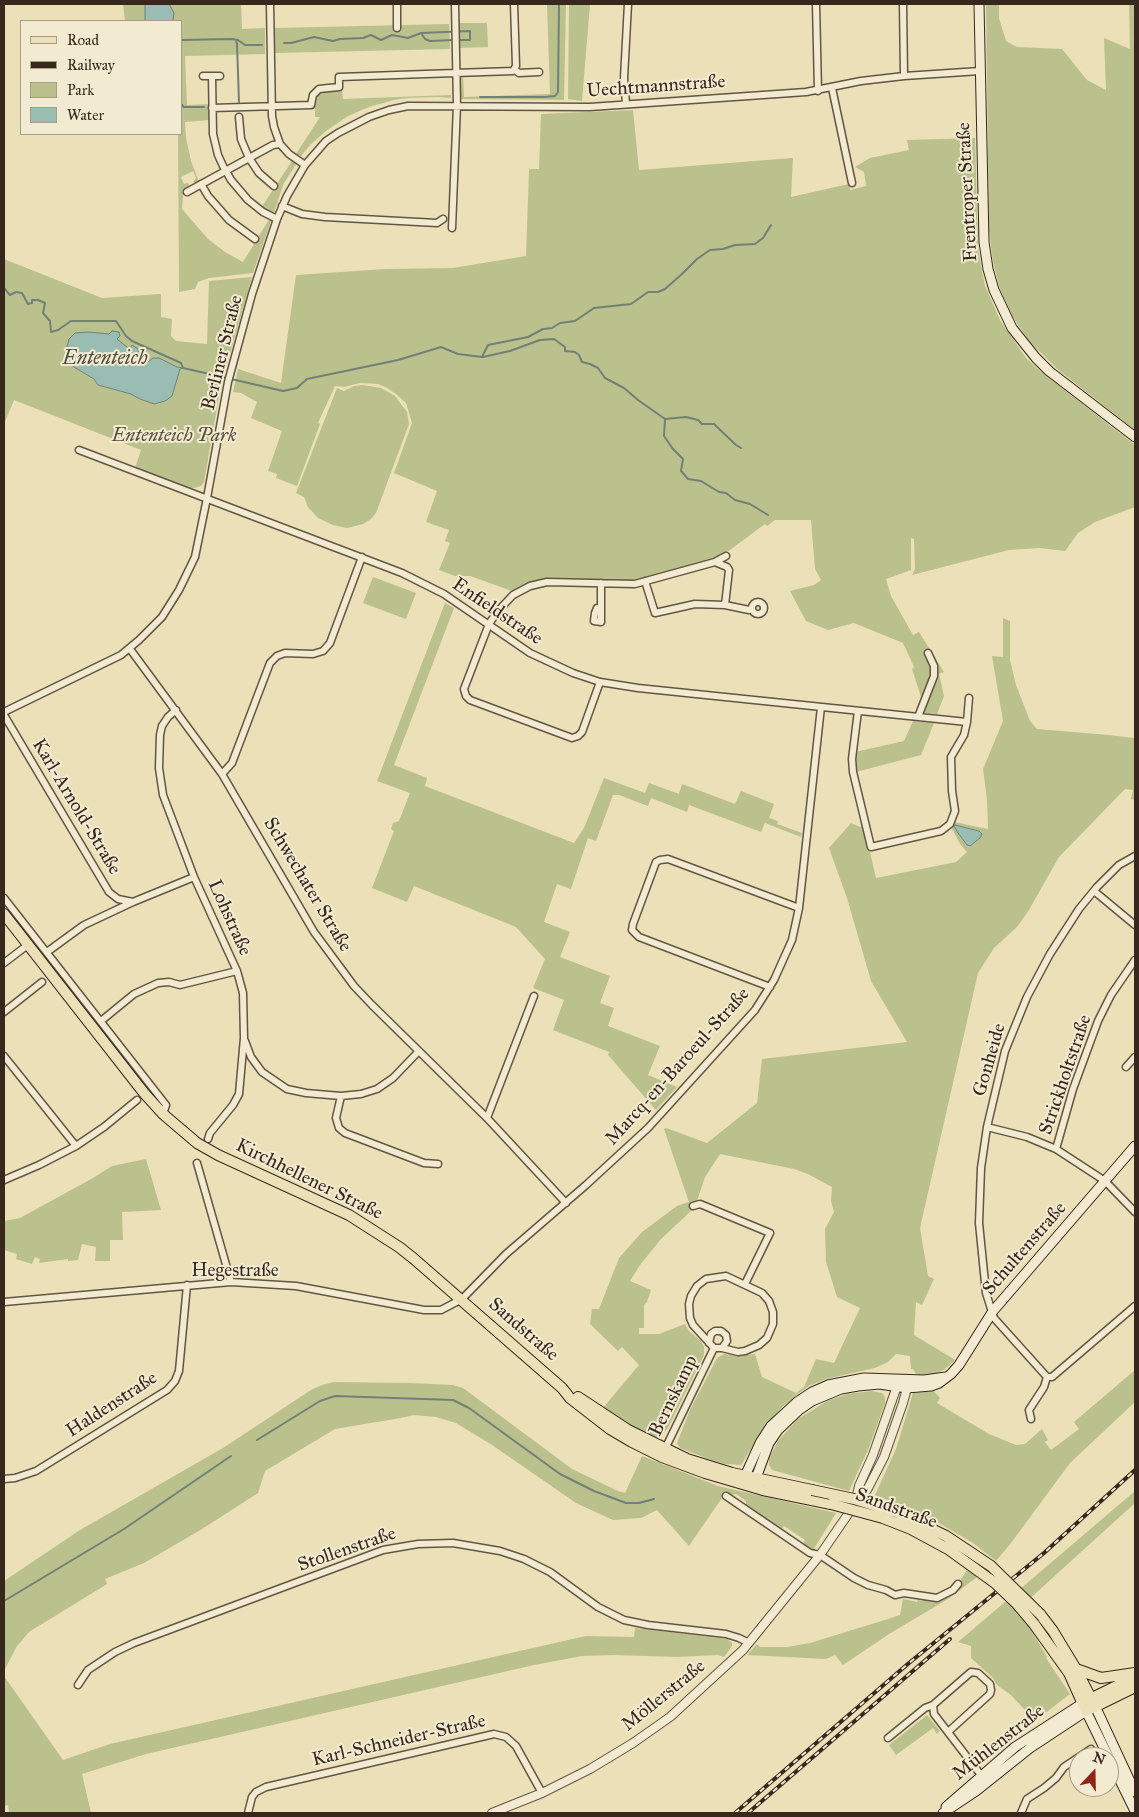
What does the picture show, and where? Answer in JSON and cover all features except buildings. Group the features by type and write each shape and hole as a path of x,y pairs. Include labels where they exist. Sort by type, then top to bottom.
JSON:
{"main road":[{"name":"Frentroper Straße","path":"979,4 984,242 988,269 994,290 1012,328 1036,358 1135,437"},
{"name":"Kirchhellener Straße","path":"4,914 163,1114 181,1131 206,1149 349,1215 383,1236 413,1258 462,1299"},
{"name":"Schultenstraße","path":"750,1480 769,1443 778,1430 799,1410 812,1401 841,1389 879,1384 902,1385 946,1377 959,1365 993,1311 1135,1146"},
{"name":"Sandstraße","path":"462,1299 562,1388 664,1453 911,1529 948,1549 995,1583 1034,1624 1069,1672 1089,1704 1135,1792"},
{"name":"Sandstraße","path":"750,1480 854,1499 896,1512 946,1536 991,1566 1040,1614 1053,1631 1076,1669 1089,1704 1135,1810"},
{"path":"1076,1669 1101,1678 1135,1673"},
{"path":"1089,1704 1135,1677"},
{"path":"1089,1704 1135,1687"},
{"name":"Mühlenstraße","path":"941,1813 984,1779 1030,1748 1089,1704"}],"street":[{"path":"270,4 274,127 280,144 289,154 305,165"},
{"path":"397,4 397,28"},
{"path":"452,228 457,105 455,4"},
{"path":"514,4 514,70"},
{"path":"626,104 624,78 628,4"},
{"path":"816,4 818,91"},
{"path":"902,4 904,76"},
{"path":"212,108 310,105 313,95 319,89 339,87 339,77 514,70 519,73 539,72"},
{"name":"Uechtmannstraße","path":"338,133 388,110 408,106 457,105 565,108 818,91 861,81 980,71"},
{"path":"203,76 220,76"},
{"path":"212,76 212,134 225,172 237,189 248,200 277,219"},
{"path":"832,88 852,183"},
{"path":"239,117 241,139 249,158 259,173 274,186"},
{"name":"Berliner Straße","path":"4,714 106,664 130,649 163,615 179,590 195,557 232,367 252,294 277,219 282,206 305,165 322,145 338,133"},
{"path":"187,192 273,145 280,144"},
{"path":"201,184 208,196 229,220 255,239"},
{"path":"282,206 302,214 315,216 438,222 443,219"},
{"name":"Enfieldstraße","path":"80,450 402,572 438,590 530,654 573,673 600,682 648,689 967,722"},
{"path":"222,774 232,763 270,663 277,656 285,653 313,654 323,651 330,643 362,556"},
{"path":"600,682 583,729 578,736 572,738 470,700 465,694 464,686 489,624 513,595 530,586 547,582 635,584 714,562 726,556"},
{"path":"714,562 727,567 729,570 725,605"},
{"path":"645,581 655,613 695,604 725,605 752,609"},
{"path":"601,583 601,608"},
{"name":"Schwechater Straße","path":"130,649 222,774 301,910 327,950 372,1005 487,1118 566,1203"},
{"path":"918,717 934,676 934,666 928,653"},
{"path":"858,711 852,759 853,772 872,847 941,831 950,824 955,811 952,792 951,757 964,736 969,698"},
{"name":"Marcq-en-Baroeul-Straße","path":"462,1299 506,1254 566,1203 648,1128 749,1016 770,986 784,962 800,908 821,707"},
{"name":"Lohstraße","path":"176,710 162,726 159,745 159,777 163,794 194,877 237,971 243,993 244,1038 239,1094 233,1105 210,1133 208,1139"},
{"name":"Karl-Arnold-Straße","path":"4,714 109,892 118,899 133,902"},
{"name":"Gonheide","path":"1046,1377 994,1318 986,1293 979,1224 981,1168 987,1127 1005,1051 1027,998 1050,954 1079,909 1096,889 1119,865 1135,856"},
{"path":"770,986 639,937 632,930 656,862 668,859 800,908"},
{"path":"47,952 84,925 194,877"},
{"path":"1096,889 1135,925"},
{"name":"Kirchhellener Straße","path":"4,898 166,1105 163,1114"},
{"path":"4,963 29,944"},
{"name":"Strickholtstraße","path":"1056,1149 1073,1089 1098,1021 1111,995 1135,961"},
{"path":"101,1021 134,994 158,983 169,982 180,985 237,971"},
{"path":"4,1012 42,982"},
{"path":"487,1118 534,996"},
{"path":"244,1038 251,1057 262,1072 272,1080 296,1091 341,1096 361,1094 377,1089 393,1078 418,1051"},
{"path":"4,1056 76,1146"},
{"path":"1126,1067 1135,1057"},
{"path":"341,1096 336,1118 339,1128 345,1133 424,1163 438,1164"},
{"path":"4,1180 76,1146 104,1127 137,1100"},
{"path":"987,1127 1027,1137 1056,1149 1105,1181 1135,1212"},
{"path":"197,1163 231,1282"},
{"path":"693,1206 700,1204 770,1233 745,1284"},
{"name":"Bernskamp","path":"726,1276 762,1293 769,1301 773,1312 772,1329 764,1342 753,1348 738,1352 714,1348 693,1325 690,1318 689,1304 697,1286 706,1279 726,1276"},
{"name":"Hegestraße","path":"4,1302 231,1282 296,1286 424,1310 441,1310 462,1299"},
{"name":"Haldenstraße","path":"4,1479 15,1478 36,1471 167,1390 175,1381 179,1371 187,1285"},
{"path":"1031,1419 1029,1410 1044,1387 1046,1377 1052,1377 1135,1306"},
{"name":"Bernskamp","path":"709,1342 710,1334 715,1331 721,1331 726,1335 727,1341 722,1348"},
{"name":"Bernskamp","path":"664,1453 714,1348"},
{"name":"Möllerstraße","path":"492,1813 542,1793 597,1765 634,1743 670,1717 719,1674 749,1643 820,1555 855,1504 858,1486 902,1385"},
{"path":"726,1496 810,1553 820,1555 854,1578 895,1595 904,1593 937,1598 953,1590 958,1584"},
{"name":"Stollenstraße","path":"78,1685 88,1670 115,1652 134,1643 383,1550 418,1544 453,1543 500,1551 524,1559 550,1572 598,1607 624,1620 648,1625 726,1634 749,1643"},
{"path":"888,1738 925,1708 933,1705 971,1672 978,1673 990,1684 990,1694 948,1732"},
{"path":"933,1705 934,1714 984,1779"},
{"name":"Karl-Schneider-Straße","path":"248,1813 252,1797 266,1786 494,1734 506,1737 516,1746 542,1793"},
{"path":"1021,1813 1026,1799 1056,1778 1069,1764"}],"green space":[{"path":"123,4 241,4 242,29 265,28 265,54 185,56 187,105 210,104 210,120 185,122 191,161 199,182 197,184 193,182 196,178 193,171 181,177 184,184 188,183 189,185 183,195 182,209 208,239 225,252 243,262 270,218 272,218 253,273 209,278 198,282 195,289 179,292 178,135 182,135 182,20 125,20"},
{"path":"547,4 566,4 564,100 462,99 460,97 460,79 463,77 464,97 550,94"},
{"path":"569,4 590,4 582,101 568,99"},
{"path":"986,4 999,4 999,18 1006,41 1017,47 1062,49 1087,80 1106,90 1104,38 1130,49 1129,4 1135,4 1135,430 1056,368 1030,342 1012,316 1000,289 993,262 989,230"},
{"path":"458,23 487,23 488,47 459,48"},
{"path":"449,24 450,49 275,53 274,28"},
{"path":"342,90 343,99 451,95 451,98 407,98 369,107 348,116 326,131 301,156 296,154 320,117 315,117 315,101 318,95 324,92"},
{"path":"633,110 639,170 793,158 791,197 849,184 850,190 866,186 864,172 855,167 870,158 909,150 907,140 975,138 978,249 985,286 1000,320 1026,358 1040,371 1135,445 1135,507 1095,522 1078,533 1065,551 1040,548 1009,550 912,575 915,569 914,539 911,538 911,570 886,579 891,596 913,635 919,632 944,672 939,674 944,696 937,714 917,712 922,700 912,669 914,667 903,643 854,623 828,630 806,621 790,591 814,585 821,580 815,569 811,520 775,520 767,526 765,524 719,558 650,578 627,582 547,578 524,584 512,591 470,576 455,576 439,570 450,543 445,541 449,530 426,522 437,491 394,473 412,423 406,403 387,388 378,384 360,383 344,387 335,386 318,423 320,424 297,486 276,478 277,474 268,471 282,431 251,418 257,402 241,393 233,392 238,369 281,383 296,275 385,269 453,268 526,256 529,169 539,169 541,114"},
{"path":"292,161 296,164 283,185 273,216 261,208"},
{"name":"Ententeich Park","path":"4,259 102,298 161,294 161,317 172,319 171,336 176,341 207,344 209,281 252,277 221,385 204,482 201,486 190,488 135,468 141,450 14,400 4,424","holes":["102,333 109,334 127,347 140,353 142,364 154,358 159,358 183,368 180,369 177,375 172,396 155,404 131,394 98,385 94,379 74,367"]},
{"path":"362,385 381,388 395,396 407,412 409,424 376,513 363,524 347,528 333,525 318,518 308,507 304,497 296,493 337,388 344,391 354,386"},
{"path":"373,577 416,593 406,619 363,603"},
{"path":"445,603 454,608 394,765 427,778 425,786 574,843 584,828 604,778 645,793 649,783 679,794 682,784 735,804 741,791 774,804 769,818 778,821 777,824 802,833 801,837 765,823 761,832 689,805 687,812 651,798 648,806 619,795 613,795 596,841 588,838 571,889 557,884 544,922 570,932 560,957 610,976 600,1003 614,1008 608,1026 660,1046 648,1075 677,1087 656,1110 608,1055 609,1052 553,1030 564,1000 533,988 545,959 516,927 414,886 407,902 372,888 394,831 391,829 393,823 399,821 410,793 377,781"},
{"path":"1003,618 1010,621 1010,660 1016,685 1030,721 1037,729 1134,738 1135,735 1135,800 1131,799 1133,790 1125,789 1059,857 1029,910 1017,927 994,948 978,973 920,1228 928,1276 934,1279 922,1305 916,1302 914,1335 955,1360 944,1370 934,1374 923,1375 916,1374 911,1369 910,1356 896,1354 888,1362 875,1368 826,1379 809,1386 780,1409 762,1431 741,1465 724,1464 680,1448 677,1443 690,1410 717,1358 724,1354 738,1356 755,1354 762,1377 796,1393 804,1387 816,1359 834,1363 860,1308 837,1297 826,1262 825,1229 834,1212 831,1201 832,1187 794,1169 720,1154 705,1177 697,1201 701,1207 692,1210 661,1239 630,1281 651,1290 644,1305 644,1328 639,1328 639,1334 659,1334 685,1324 689,1331 701,1341 704,1347 704,1355 668,1428 660,1436 656,1437 626,1424 603,1408 639,1365 622,1347 618,1351 590,1324 592,1309 599,1309 619,1258 642,1232 677,1206 689,1202 664,1129 666,1128 707,1143 757,1103 762,1059 907,1042 871,981 847,898 829,848 851,823 860,827 864,826 876,878 956,862 967,852 960,844 951,827 954,822 988,829 983,769 1003,721 992,656 1003,657","holes":["956,825 979,831 980,838 970,846 967,845"]},
{"path":"913,721 934,723 921,755 856,772 855,752 904,741"},
{"path":"146,1159 161,1210 122,1212 123,1240 110,1240 110,1261 95,1261 96,1247 82,1244 78,1260 68,1261 68,1259 39,1263 40,1259 35,1257 32,1264 16,1259 17,1254 4,1250 4,1221 20,1218 112,1166"},
{"path":"1135,1370 1135,1402 1070,1463 996,1561 973,1543 937,1522 875,1495 896,1449 913,1393 934,1391 940,1398 937,1403 989,1434 1016,1445 1025,1444 1042,1429 1048,1440 1045,1442 1051,1450 1079,1429 1074,1422"},
{"path":"334,1382 453,1385 463,1388 572,1469 625,1493 642,1456 718,1486 836,1513 812,1552 802,1545 805,1540 784,1526 781,1530 746,1506 746,1501 736,1494 731,1495 726,1492 689,1546 657,1510 641,1518 613,1520 576,1503 492,1445 456,1423 436,1417 414,1415 335,1429 265,1471 258,1493 144,1563 105,1579 107,1584 29,1632 17,1646 4,1671 4,1581 80,1530 223,1448 311,1390"},
{"path":"872,1391 882,1393 885,1397 885,1403 868,1450 849,1491 772,1470 769,1465 769,1458 778,1441 798,1419 827,1401 847,1394"},
{"path":"1135,1491 1135,1503 1015,1612 1030,1628 1046,1658 1070,1694 1035,1721 1011,1695 997,1685 993,1678 971,1658 971,1646 958,1642"},
{"path":"967,1570 977,1577 948,1599 889,1634 843,1665 835,1655 826,1659 747,1655 757,1644 760,1647 787,1647 810,1643 900,1615 903,1599 917,1602 924,1599 940,1600 948,1597 960,1587 961,1579"},
{"path":"635,1628 727,1639 732,1643 732,1646 724,1657 718,1655 678,1657 582,1656 534,1665 146,1754 82,1774 91,1813 9,1813 8,1805 4,1806 4,1676 63,1760 110,1744 586,1636 634,1637"},
{"path":"927,1715 940,1731 937,1734 933,1728 896,1755 889,1745"}],"water":[{"path":"145,4 169,4 174,13 173,20 145,20"},
{"name":"Ententeich","path":"112,331 119,332 120,336 117,339 127,347 130,349 132,345 138,349 142,364 153,358 159,358 177,367 184,368 180,369 172,396 165,401 154,404 131,394 98,385 94,379 69,363 66,351 69,339 75,333 109,334"},
{"path":"955,825 979,831 982,834 970,846 967,845 958,833"}],"waterway":[{"path":"480,97 555,96 558,92 559,4"},
{"path":"421,33 470,31 470,40 458,40"},
{"path":"284,43 314,37 333,41 363,38 371,35 381,40 392,35 408,38 421,33 425,39 430,41 453,40"},
{"path":"182,40 232,39 238,40 245,45 262,45"},
{"path":"236,40 239,102"},
{"path":"182,105 184,107 204,107"},
{"path":"231,379 283,391 297,388 307,379 398,360 441,347 458,354 482,357 488,345 528,337 560,323 575,321 594,308 631,304 648,292 658,292 665,289 697,259 710,250 723,249 735,245 755,244 763,238 771,225"},
{"path":"4,288 10,295 16,292 22,293 28,304 32,303 32,300 45,303 43,313 50,321 51,332 58,330 71,321 116,321 126,336 132,341 181,363 183,368 227,378"},
{"path":"483,357 510,351 540,340 554,339 565,347 565,351 575,352 579,355 582,362 598,368 605,378 624,388 665,419 664,436 683,459 681,471 688,479 701,481 719,492 726,493 735,500 750,504 768,515"},
{"path":"665,419 686,417 698,420 702,424 714,424 741,448"},
{"path":"257,1440 320,1401 335,1396 453,1400 469,1408 560,1474 594,1491 626,1503 639,1503 654,1499"},
{"path":"4,1601 124,1529 231,1456"}],"railway":[{"path":"735,1813 909,1663 1044,1553 1135,1470"},
{"path":"748,1813 950,1639"}]}
